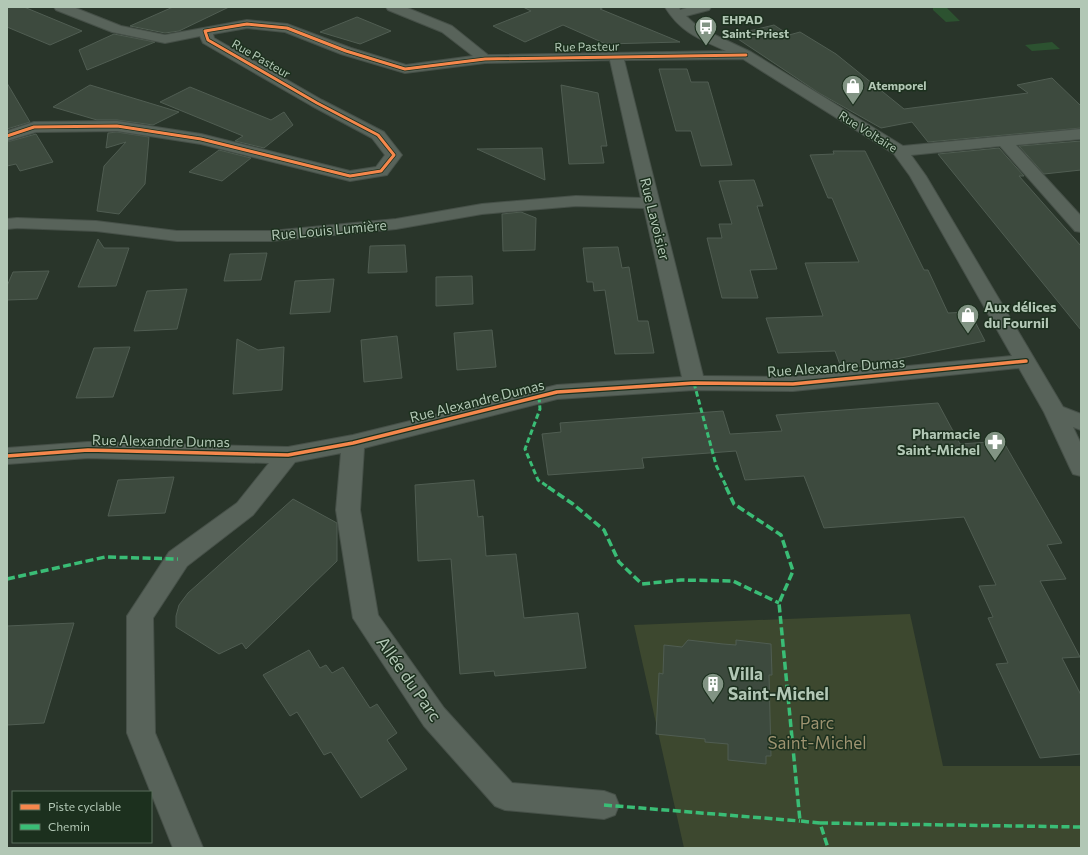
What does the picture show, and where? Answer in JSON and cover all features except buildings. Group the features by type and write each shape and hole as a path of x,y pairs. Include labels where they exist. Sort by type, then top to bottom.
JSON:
{"street":[{"path":"62,7 117,29 165,39 205,31"},
{"path":"393,7 447,29 484,59"},
{"path":"675,11 704,7"},
{"name":"Rue Voltaire","path":"675,11 693,30 746,55 900,151 918,176 1026,361 1055,412 1081,468"},
{"name":"Rue Pasteur","path":"7,136 34,127 117,126 201,138 350,176 382,171 394,155 378,135 317,103 208,40 205,31 247,24 287,28 346,51 405,70 484,59 746,55"},
{"name":"Rue Lavoisier","path":"616,56 694,383"},
{"path":"900,151 1081,134"},
{"path":"1004,141 1081,227"},
{"name":"Rue Louis Lumière","path":"7,224 17,222 96,226 177,236 271,236 396,224 498,208 576,201 651,203"},
{"name":"Rue Alexandre Dumas","path":"7,456 88,450 288,455 353,443 557,392 694,383 793,384 1026,361"},
{"path":"1055,412 1081,422"},
{"name":"Allée du Parc","path":"353,443 348,510 366,618 434,717 505,796 604,806"},
{"path":"188,848 141,733 140,616 178,559 245,509 288,455"}],"green space":[{"name":"Parc Saint-Michel","path":"910,614 943,766 1081,766 1081,848 684,848 634,625"}],"shaded area":[{"path":"933,8 947,8 960,21 946,22 933,10"},
{"path":"1052,42 1060,49 1032,51 1025,45"}],"marked path":[{"path":"694,383 716,465 734,504 781,535 793,571 779,603 800,821 820,823 828,848"},
{"path":"539,397 540,409 525,449 538,480 573,504 604,530 619,562 642,584 681,580 733,581 779,603"},
{"path":"7,579 105,557 178,559"},
{"path":"604,805 800,821"},
{"path":"820,823 1081,827"}],"cycle path":[{"path":"7,136 34,127 117,126 201,139 350,176 381,171 394,155 378,135 317,103 208,40 205,31 247,24 287,28 346,51 405,69 485,59 746,55"},
{"path":"7,456 88,450 288,455 353,443 557,392 694,383 793,384 1026,361"}],"place":[{"name":"EHPAD Saint-Priest","path":"706,46"},
{"name":"Atemporel","path":"853,106"},
{"name":"Aux délices du Fournil","path":"968,334"},
{"name":"Pharmacie Saint-Michel","path":"995,462"},
{"name":"Villa Saint-Michel","path":"713,704"}]}
